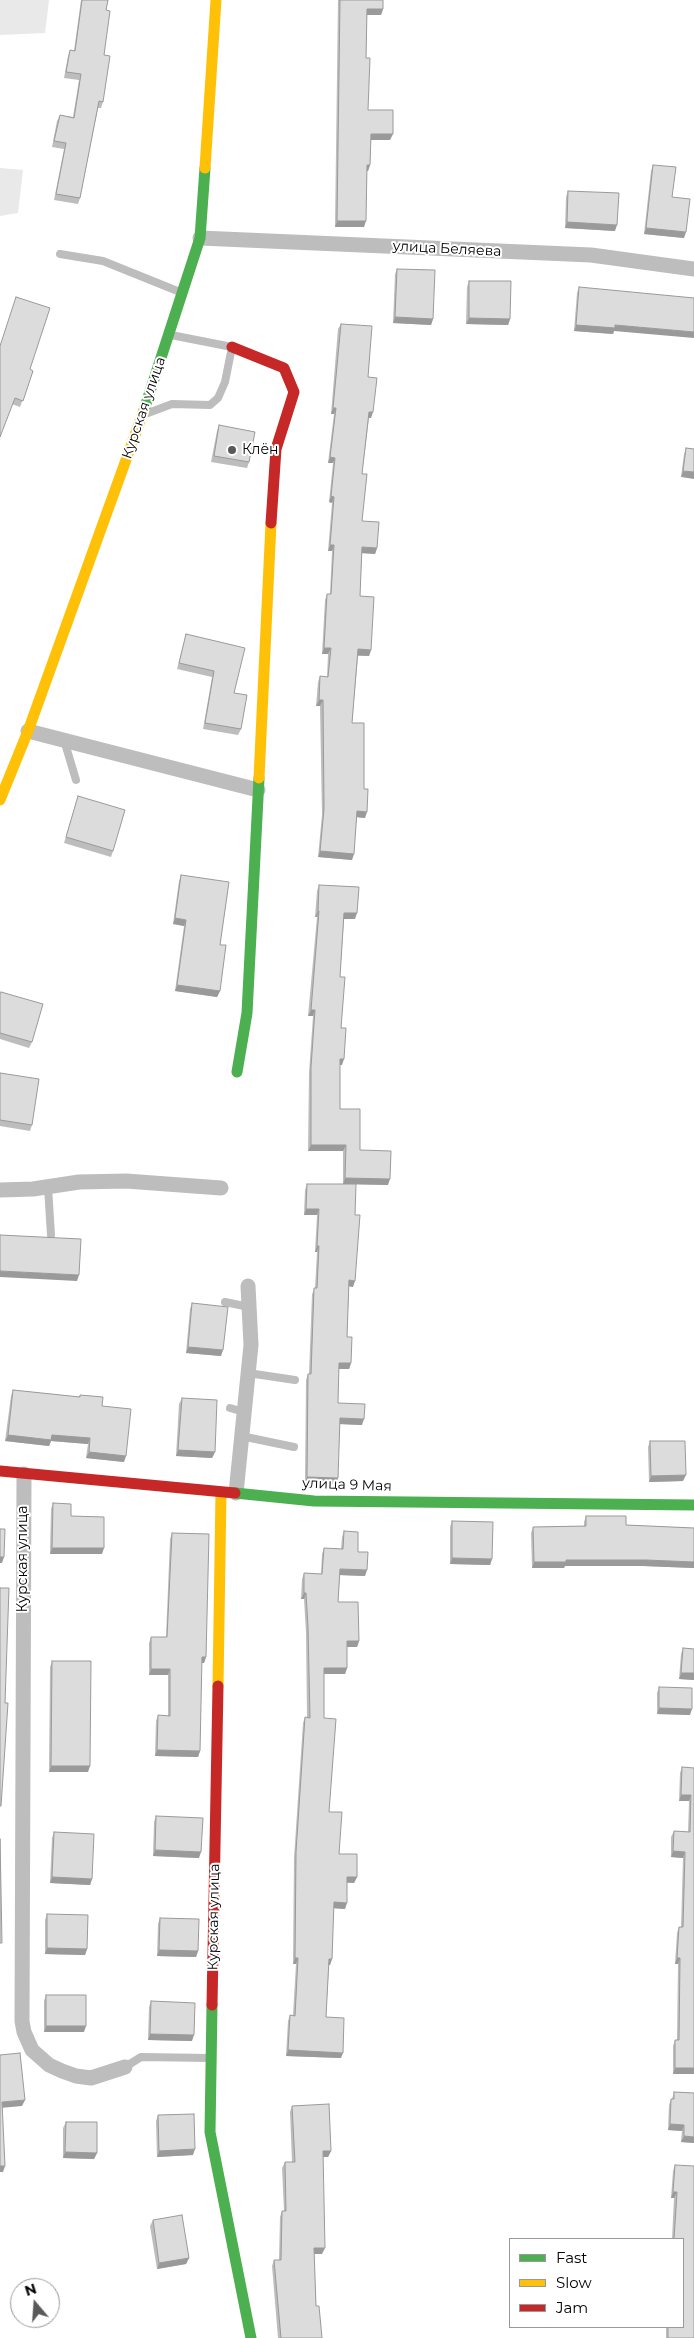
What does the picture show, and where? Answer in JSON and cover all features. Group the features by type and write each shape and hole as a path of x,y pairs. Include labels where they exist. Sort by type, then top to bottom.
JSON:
{"street":[{"name":"Курская улица","path":"0,800 28,731 142,417 200,238 216,0"},
{"name":"улица Беляева","path":"200,238 591,255 694,269"},
{"path":"232,347 284,368 294,392 276,449 272,484 269,590 247,1014 237,1072"},
{"path":"28,731 258,790"},
{"path":"0,1190 48,1187 79,1182 126,1181 221,1188"},
{"path":"229,1493 242,1436 237,1410 248,1373 251,1345 248,1286"},
{"name":"улица 9 Мая","path":"0,1472 314,1500 694,1505"},
{"name":"Курская улица","path":"24,1474 23,2026 32,2050 49,2065 76,2076 90,2078 125,2067"},
{"name":"Курская улица","path":"229,1493 210,2132 251,2338"}],"lane":[{"path":"60,254 103,261 182,293"},
{"path":"142,417 159,407 172,404 183,403 206,406 213,404 225,382 232,347 169,334"},
{"path":"64,740 76,780"},
{"path":"48,1187 51,1235"},
{"path":"225,1302 249,1307"},
{"path":"248,1373 295,1380"},
{"path":"242,1436 294,1447"},
{"path":"125,2067 141,2057 212,2058"}],"shaded area":[{"path":"0,0 49,0 45,33 0,35"},
{"path":"0,168 23,170 18,213 0,216"}],"building":[{"path":"82,0 108,0 106,10 110,11 104,55 110,56 103,102 99,101 80,198 56,194 66,143 54,141 60,115 74,118 81,74 66,72 70,50 75,51"},
{"path":"340,0 383,0 383,9 367,9 366,58 370,58 368,110 393,110 393,134 371,134 370,165 367,165 366,221 337,221"},
{"path":"653,165 676,167 672,197 690,199 686,232 646,228"},
{"path":"568,191 619,193 617,225 567,222"},
{"path":"397,269 435,270 433,319 395,317"},
{"path":"469,281 511,281 510,319 469,318"},
{"path":"579,287 694,298 694,332 615,325 615,328 576,325"},
{"path":"16,297 50,308 30,369 33,371 23,401 15,398 0,437 0,346"},
{"path":"341,324 372,326 368,377 377,378 373,412 369,412 362,474 367,474 362,521 379,522 377,548 362,547 360,596 374,597 371,650 358,649 352,723 364,723 364,789 368,789 367,812 357,811 354,854 320,851 324,809 323,700 319,700 320,676 328,677 331,648 324,648 327,594 331,594 334,545 330,545 334,497 331,496 335,458 330,457 336,408 333,408"},
{"name":"Клён","path":"219,425 255,432 249,462 214,456"},
{"path":"686,448 694,449 694,472 683,471"},
{"path":"186,634 245,648 234,693 247,695 241,729 205,723 214,671 179,663"},
{"path":"78,796 125,810 113,851 66,837"},
{"path":"181,875 229,882 220,945 226,945 220,991 177,985 186,920 175,918"},
{"path":"319,885 359,887 357,913 344,913 340,977 345,977 341,1028 346,1028 344,1059 340,1059 340,1109 360,1109 360,1150 391,1151 390,1179 345,1178 346,1145 311,1145 311,1067 315,1010 311,1010 319,911"},
{"path":"1,992 43,1004 32,1042 0,1033"},
{"path":"0,1073 39,1079 32,1125 0,1120"},
{"path":"307,1184 356,1184 355,1215 360,1215 355,1281 349,1280 347,1337 352,1337 351,1363 339,1363 338,1403 365,1404 364,1419 340,1418 338,1478 307,1477 308,1374 311,1374 314,1288 317,1288 319,1209 306,1209"},
{"path":"0,1235 81,1239 79,1275 0,1271"},
{"path":"192,1303 228,1307 223,1350 188,1347"},
{"path":"13,1390 80,1397 80,1395 103,1397 102,1406 131,1409 126,1456 89,1452 90,1438 52,1435 51,1440 8,1435"},
{"path":"182,1398 217,1400 215,1452 178,1450"},
{"path":"650,1441 685,1441 686,1475 651,1476"},
{"path":"53,1503 71,1504 71,1516 104,1517 104,1548 52,1548"},
{"path":"586,1516 626,1516 626,1525 694,1528 694,1562 566,1560 566,1562 534,1562 533,1527 586,1526"},
{"path":"452,1521 493,1522 492,1559 452,1558"},
{"path":"0,1529 5,1529 4,1557 0,1557"},
{"path":"344,1531 358,1532 358,1552 368,1552 367,1570 340,1569 338,1602 358,1602 359,1641 347,1641 347,1668 324,1668 324,1718 336,1719 329,1812 342,1812 339,1854 357,1854 357,1877 347,1877 347,1903 334,1902 332,1959 329,1959 326,2017 344,2018 343,2053 288,2050 290,2015 295,2016 298,1958 295,1958 296,1852 305,1717 310,1718 308,1627 304,1573 322,1574 324,1548 343,1549"},
{"path":"172,1533 209,1534 206,1657 202,1657 200,1751 157,1750 158,1715 170,1716 170,1669 151,1669 151,1637 167,1637"},
{"path":"0,1588 9,1588 5,1703 8,1703 1,1806 0,1806"},
{"path":"683,1648 694,1649 694,1673 681,1673"},
{"path":"52,1661 91,1661 90,1766 51,1766"},
{"path":"659,1687 692,1688 692,1709 659,1708"},
{"path":"682,1767 694,1768 694,2068 675,2068 675,2040 679,2040 680,1958 677,1958 679,1927 683,1927 685,1852 673,1851 674,1831 690,1832 691,1795 681,1795"},
{"path":"156,1816 203,1818 201,1852 155,1850"},
{"path":"54,1832 94,1834 92,1879 52,1877"},
{"path":"0,1839 2,1943 0,1943"},
{"path":"47,1914 88,1915 87,1949 47,1948"},
{"path":"160,1918 199,1919 198,1951 159,1950"},
{"path":"46,1995 86,1995 86,2026 46,2026"},
{"path":"151,2001 195,2003 194,2035 150,2034"},
{"path":"20,2053 25,2100 2,2102 5,2166 0,2166 0,2055"},
{"path":"674,2092 694,2093 694,2137 684,2136 684,2125 670,2124 671,2099 674,2099"},
{"path":"329,2104 331,2151 323,2151 325,2248 314,2248 316,2306 319,2306 322,2338 281,2338 274,2260 281,2260 282,2211 286,2211 285,2162 295,2162 292,2106"},
{"path":"194,2114 195,2149 159,2151 158,2115"},
{"path":"66,2122 97,2122 97,2153 65,2152"},
{"path":"675,2165 694,2166 694,2338 668,2338 668,2328 684,2328 684,2238 674,2238 677,2192 673,2192"},
{"path":"182,2215 189,2258 159,2263 153,2220"}],"traffic: fast":[{"path":"144,410 200,238 205,168"},
{"path":"237,1072 247,1013 259,778"},
{"path":"235,1493 314,1501 694,1505"},
{"path":"212,2005 210,2132 251,2338"}],"traffic: slow":[{"path":"205,168 216,0"},
{"path":"0,800 28,731 144,410"},
{"path":"259,778 271,523"},
{"path":"218,1686 221,1492"}],"traffic: jam":[{"path":"232,347 284,368 294,392 276,449 271,523"},
{"path":"0,1471 235,1493"},
{"path":"212,2005 218,1686"}],"place":[{"name":"Клён","path":"232,450"}]}
